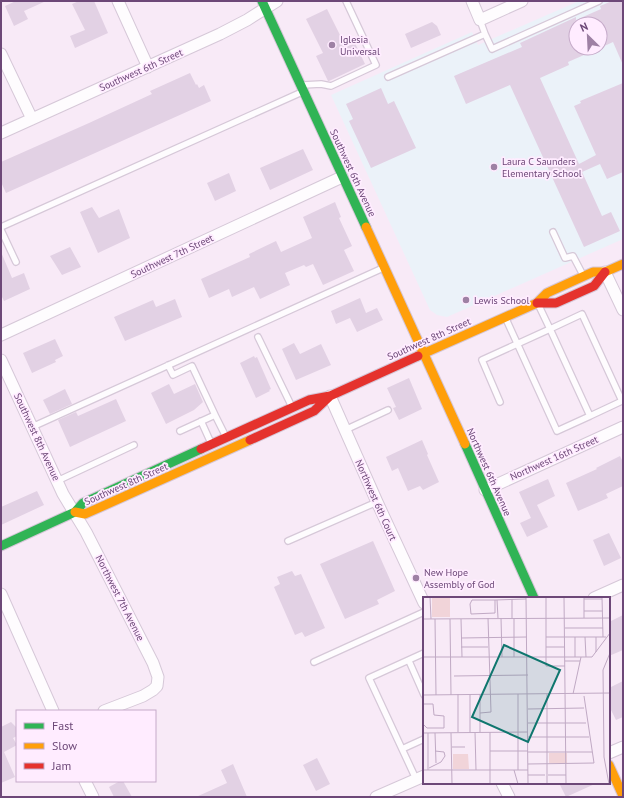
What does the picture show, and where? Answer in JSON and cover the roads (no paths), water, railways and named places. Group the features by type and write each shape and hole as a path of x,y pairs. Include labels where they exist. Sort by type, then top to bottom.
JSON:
{"street":[{"path":"118,1 148,67"},
{"name":"Southwest 6th Street","path":"1,133 220,34 247,20 264,5 277,1"},
{"path":"472,1 480,20 522,1"},
{"name":"Southwest 6th Avenue","path":"264,5 424,354"},
{"path":"1,54 32,119"},
{"name":"Southwest 7th Street","path":"1,335 342,177"},
{"name":"Southwest 8th Street","path":"75,512 83,503 226,437 309,400 330,396 506,318 537,303 548,293 593,272 605,272 623,264"},
{"path":"605,272 623,310"},
{"name":"Southwest 8th Street","path":"537,303 556,303 594,286 605,272"},
{"name":"Northwest 6th Avenue","path":"424,354 534,597"},
{"name":"Southwest 8th Avenue","path":"1,360 63,494 75,512"},
{"name":"Southwest 8th Street","path":"75,512 85,514 314,411 330,396"},
{"name":"Northwest 6th Court","path":"330,396 423,601"},
{"name":"Northwest 16th Street","path":"485,490 623,427"},
{"path":"1,546 75,512"},
{"name":"Northwest 7th Avenue","path":"75,512 153,663 158,677 157,686 154,690 143,696 107,710"},
{"path":"596,597 623,585"},
{"path":"1,594 54,710"},
{"path":"610,753 623,747"},
{"path":"610,767 623,796"},
{"path":"376,797 420,778"},
{"path":"86,782 93,797"},
{"path":"502,784 508,797"}],"lane":[{"path":"16,262 1,228 302,88 321,84 330,86 376,65 346,1"},
{"path":"480,20 492,49 595,2"},
{"path":"388,77 485,34"},
{"path":"553,232 565,258 573,256 584,277"},
{"path":"32,427 385,267"},
{"path":"537,303 590,416"},
{"path":"500,402 482,360 517,344 550,329 582,314 622,401 557,431 517,344 506,318"},
{"path":"258,337 292,408"},
{"path":"168,366 173,375 192,366 226,437"},
{"path":"345,430 388,410"},
{"path":"180,431 216,415"},
{"path":"201,421 212,444"},
{"path":"57,481 134,445"},
{"path":"288,541 377,502"},
{"path":"314,662 423,612"},
{"path":"420,778 402,749 369,678 423,654"},
{"path":"408,661 423,693"},
{"path":"402,749 423,739"}],"place":[{"name":"Iglesia Universal","path":"332,45"},
{"name":"Laura C Saunders Elementary School","path":"494,167"},
{"name":"Lewis School","path":"466,300"},
{"name":"New Hope Assembly of God","path":"416,578"}]}
